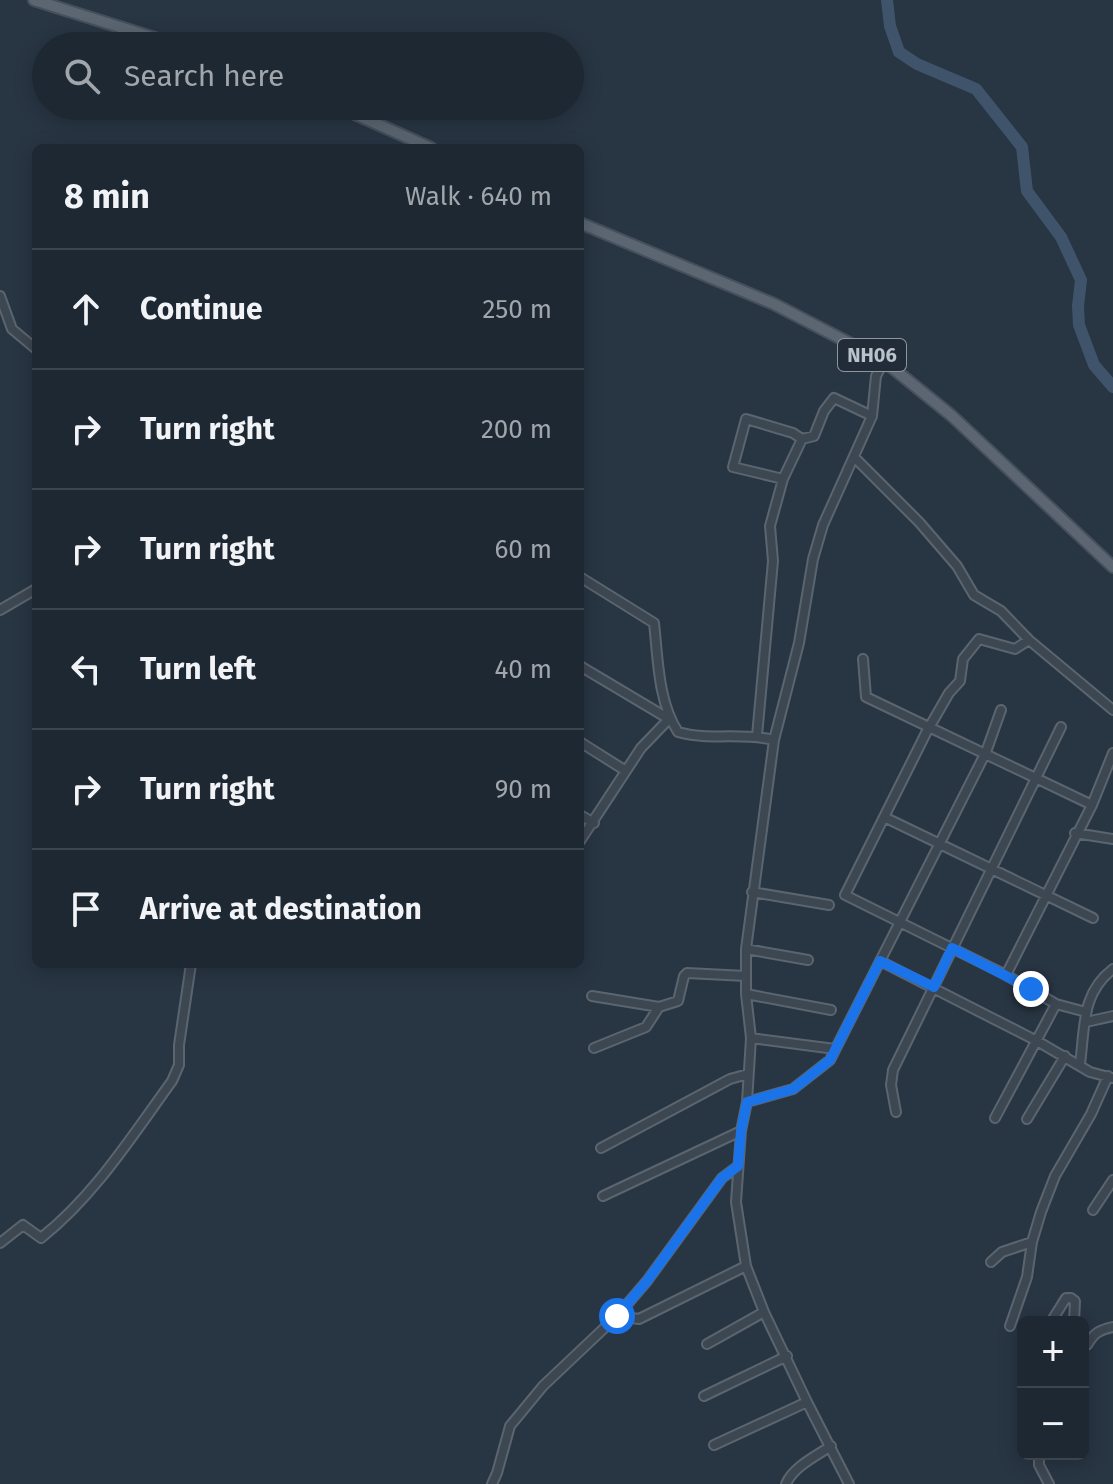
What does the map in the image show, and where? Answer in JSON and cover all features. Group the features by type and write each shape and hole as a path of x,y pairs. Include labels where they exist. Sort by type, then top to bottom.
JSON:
{"main road":[{"path":"34,0 136,32"},
{"path":"368,120 422,144"},
{"name":"NH06","path":"584,225 774,304 884,361 952,416 1113,567"}],"street":[{"path":"0,296 12,329 32,346"},
{"path":"849,1484 764,1312 746,1266 736,1202 751,1038 746,994 746,949 774,740 799,643 813,559 823,525 872,416 876,376 884,361"},
{"path":"783,479 733,467 746,419 793,433 802,439 814,436 824,411 834,398 872,416"},
{"path":"757,736 773,561 770,526 783,479 802,439"},
{"path":"854,457 919,522 957,566 974,595 1001,611 1029,640 1113,710"},
{"path":"584,579 654,623 669,719 678,732 695,737 757,736 774,740"},
{"path":"0,610 32,591"},
{"path":"1029,640 1015,649 979,639 963,659 960,681 949,693 929,727 845,895 1006,975 1056,1004 1086,1012"},
{"path":"863,659 866,697 1092,805"},
{"path":"584,668 669,719"},
{"path":"747,1102 793,1089 830,1060 937,843 986,752 1001,710"},
{"path":"584,836 641,748 669,719"},
{"path":"896,1112 891,1085 893,1070 1061,727"},
{"path":"584,745 626,771"},
{"path":"1006,975 1075,833 1110,772 1113,753"},
{"path":"584,817 594,823"},
{"path":"884,817 1093,918"},
{"path":"1075,833 1113,839"},
{"path":"752,892 829,905"},
{"path":"746,949 808,960"},
{"path":"880,961 1037,1041 1090,1072 1111,1078 1055,1176 1032,1242 1027,1277 1010,1326"},
{"path":"0,1243 23,1225 41,1238 69,1216 172,1081 179,1065 190,968"},
{"path":"1080,1064 1089,996 1113,969"},
{"path":"592,996 659,1007 678,1001 687,973 746,976"},
{"path":"746,994 831,1010"},
{"path":"995,1118 1056,1004"},
{"path":"594,1048 646,1027 659,1007"},
{"path":"1086,1022 1113,1016"},
{"path":"751,1038 835,1049"},
{"path":"1027,1119 1065,1056"},
{"path":"601,1148 730,1079 748,1074"},
{"path":"603,1196 741,1131"},
{"path":"492,1484 510,1426 543,1386 617,1316 647,1281 722,1178 738,1166"},
{"path":"1093,1210 1113,1180"},
{"path":"991,1262 1002,1252 1032,1242"},
{"path":"617,1316 639,1319 746,1266"},
{"path":"1055,1316 1066,1298 1071,1298 1075,1301 1074,1316"},
{"path":"707,1344 764,1312"},
{"path":"1089,1342 1099,1330 1113,1327"},
{"path":"704,1396 787,1356"},
{"path":"714,1445 807,1402"},
{"path":"786,1484 787,1479 807,1462 831,1446"},
{"path":"1039,1460 1049,1484"}],"waterway":[{"path":"887,0 890,26 899,52 917,64 976,89 1022,147 1027,191 1061,237 1081,280 1079,325 1094,365 1113,387"}],"route":[{"path":"617,1316 647,1281 722,1178 738,1166 747,1102 793,1089 830,1060 880,961 934,987 952,948 1031,989"}]}
